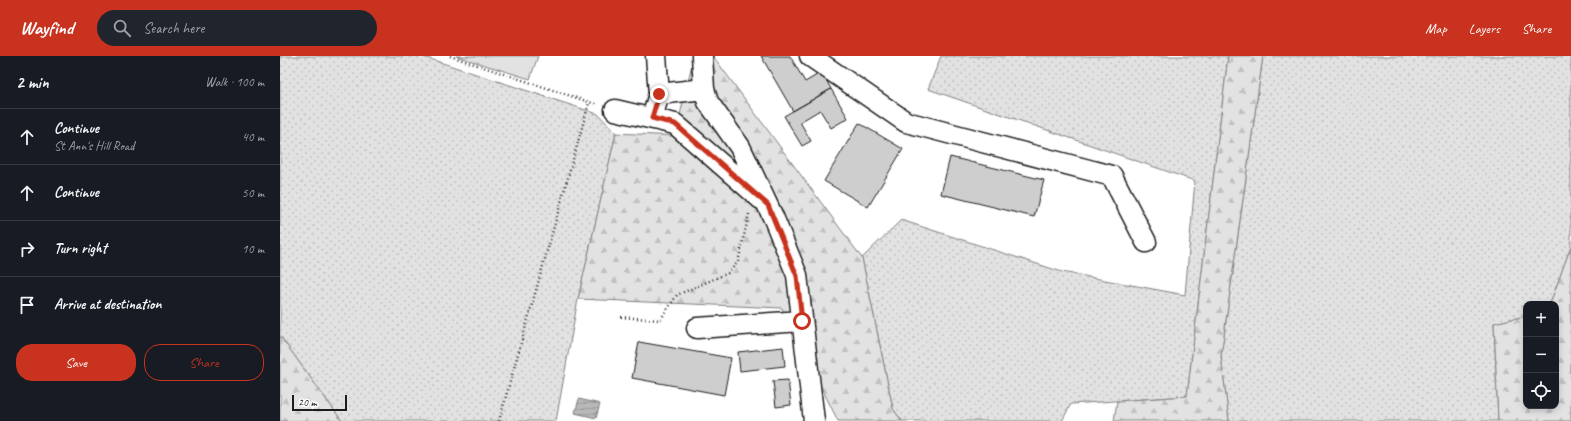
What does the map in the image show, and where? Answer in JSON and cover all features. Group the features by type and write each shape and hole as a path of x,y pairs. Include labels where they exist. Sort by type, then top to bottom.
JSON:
{"street":[{"path":"652,118 659,94 656,56"},
{"path":"702,56 704,89 708,102 740,147 768,205 797,276 814,421"},
{"path":"810,56 906,122 1112,176 1146,242"},
{"path":"659,94 704,89"},
{"path":"614,110 675,124 768,205"},
{"path":"697,328 802,321"}],"path":[{"path":"450,56 614,110"},
{"path":"499,421 589,103"},
{"path":"621,317 660,320 677,295 728,273 738,262 753,192"}],"green space":[{"path":"280,56 421,56 598,114 616,133 578,299 556,421 342,421 280,336"},
{"path":"456,56 538,56 530,79"},
{"path":"694,56 713,56 862,258 893,409 902,421 838,421 782,308 578,299 616,133 675,136"},
{"path":"941,56 1228,56 1187,396 1071,404 1062,421 902,421 893,409 862,258 901,220 1062,272 1185,295 1195,181 928,89"},
{"path":"1228,56 1263,56 1221,356 1229,421 1114,421 1117,401 1187,396"},
{"path":"1263,56 1571,56 1571,246 1551,301 1523,301 1523,317 1494,323 1498,421 1229,421 1221,356"},
{"path":"1571,246 1571,421 1498,421 1494,323 1523,317 1523,409 1559,409 1559,301 1551,301"},
{"path":"280,336 342,421 280,421"}],"shaded area":[{"path":"579,399 600,404 596,418 575,413"}],"building":[{"path":"761,56 790,56 805,82 822,72 831,89 793,111"},
{"path":"831,89 848,118 831,128 820,110 800,122 811,141 802,146 784,116"},
{"path":"859,123 903,149 868,207 824,181"},
{"path":"950,157 1044,180 1034,217 941,194"},
{"path":"639,342 731,358 724,395 632,378"},
{"path":"783,347 785,366 740,371 738,352"},
{"path":"788,380 791,405 776,407 773,381"}],"route":[{"path":"659,94 652,118 675,124 768,205 797,276 802,321"}]}
